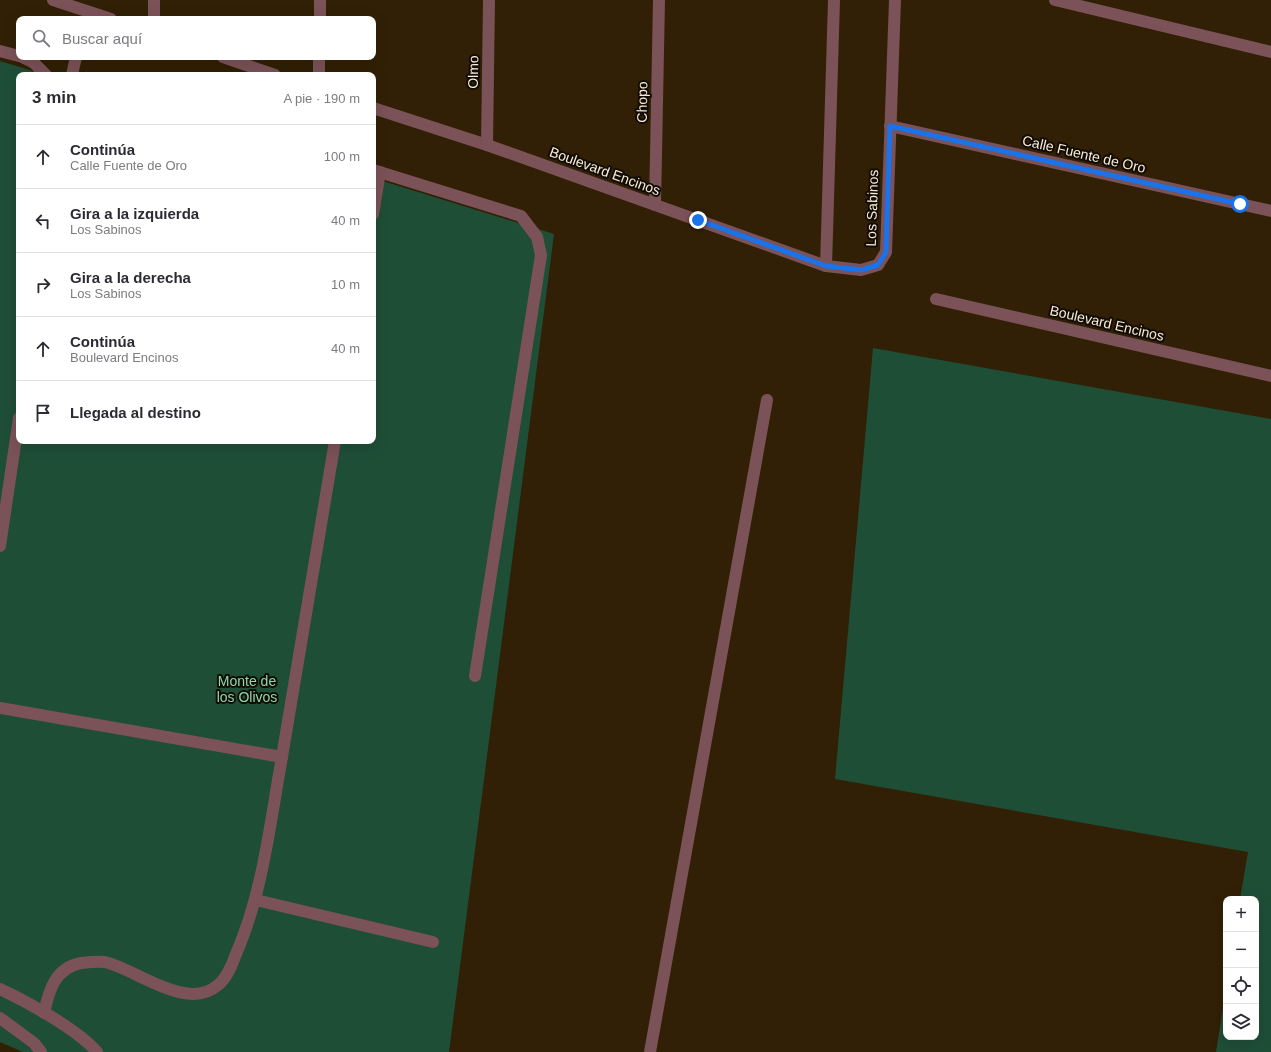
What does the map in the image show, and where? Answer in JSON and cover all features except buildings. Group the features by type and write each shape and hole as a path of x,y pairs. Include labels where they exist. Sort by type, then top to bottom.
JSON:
{"street":[{"path":"53,0 83,15"},
{"path":"154,0 154,16"},
{"path":"320,0 320,16"},
{"name":"Olmo","path":"487,145 489,0"},
{"name":"Chopo","path":"655,205 659,0"},
{"path":"826,266 834,0"},
{"name":"Los Sabinos","path":"826,266 861,270 878,265 886,252 895,0"},
{"path":"1055,0 1271,52"},
{"path":"0,51 16,55"},
{"path":"28,60 34,63 43,72"},
{"path":"73,72 75,60"},
{"path":"232,60 266,72"},
{"path":"319,60 319,72"},
{"name":"Boulevard Encinos","path":"376,109 487,145 826,266"},
{"name":"Calle Fuente de Oro","path":"890,126 1271,211"},
{"path":"376,171 521,216 537,237 541,255 475,676"},
{"name":"Boulevard Encinos","path":"936,299 1271,376"},
{"path":"650,1052 767,400"},
{"path":"0,546 16,438"},
{"path":"44,1012 49,990 57,977 67,968 88,962 103,962 120,966 170,991 188,994 205,993 217,987 224,980 233,963 256,900 282,757 334,444"},
{"path":"0,708 282,757"},
{"path":"256,900 433,942"},
{"path":"0,989 44,1012 82,1039 97,1052"},
{"path":"0,1018 34,1043 41,1052"}],"green space":[{"name":"Monte de los Olivos","path":"0,61 36,72 16,72 16,444 376,444 376,179 554,234 449,1052 23,1052 0,1042"},
{"path":"873,348 1271,419 1271,1052 1216,1052 1223,1007 1223,1040 1259,1040 1259,896 1241,896 1248,852 835,779"}],"route":[{"path":"698,220 826,266 861,270 878,265 886,252 890,126 1240,204"}]}
